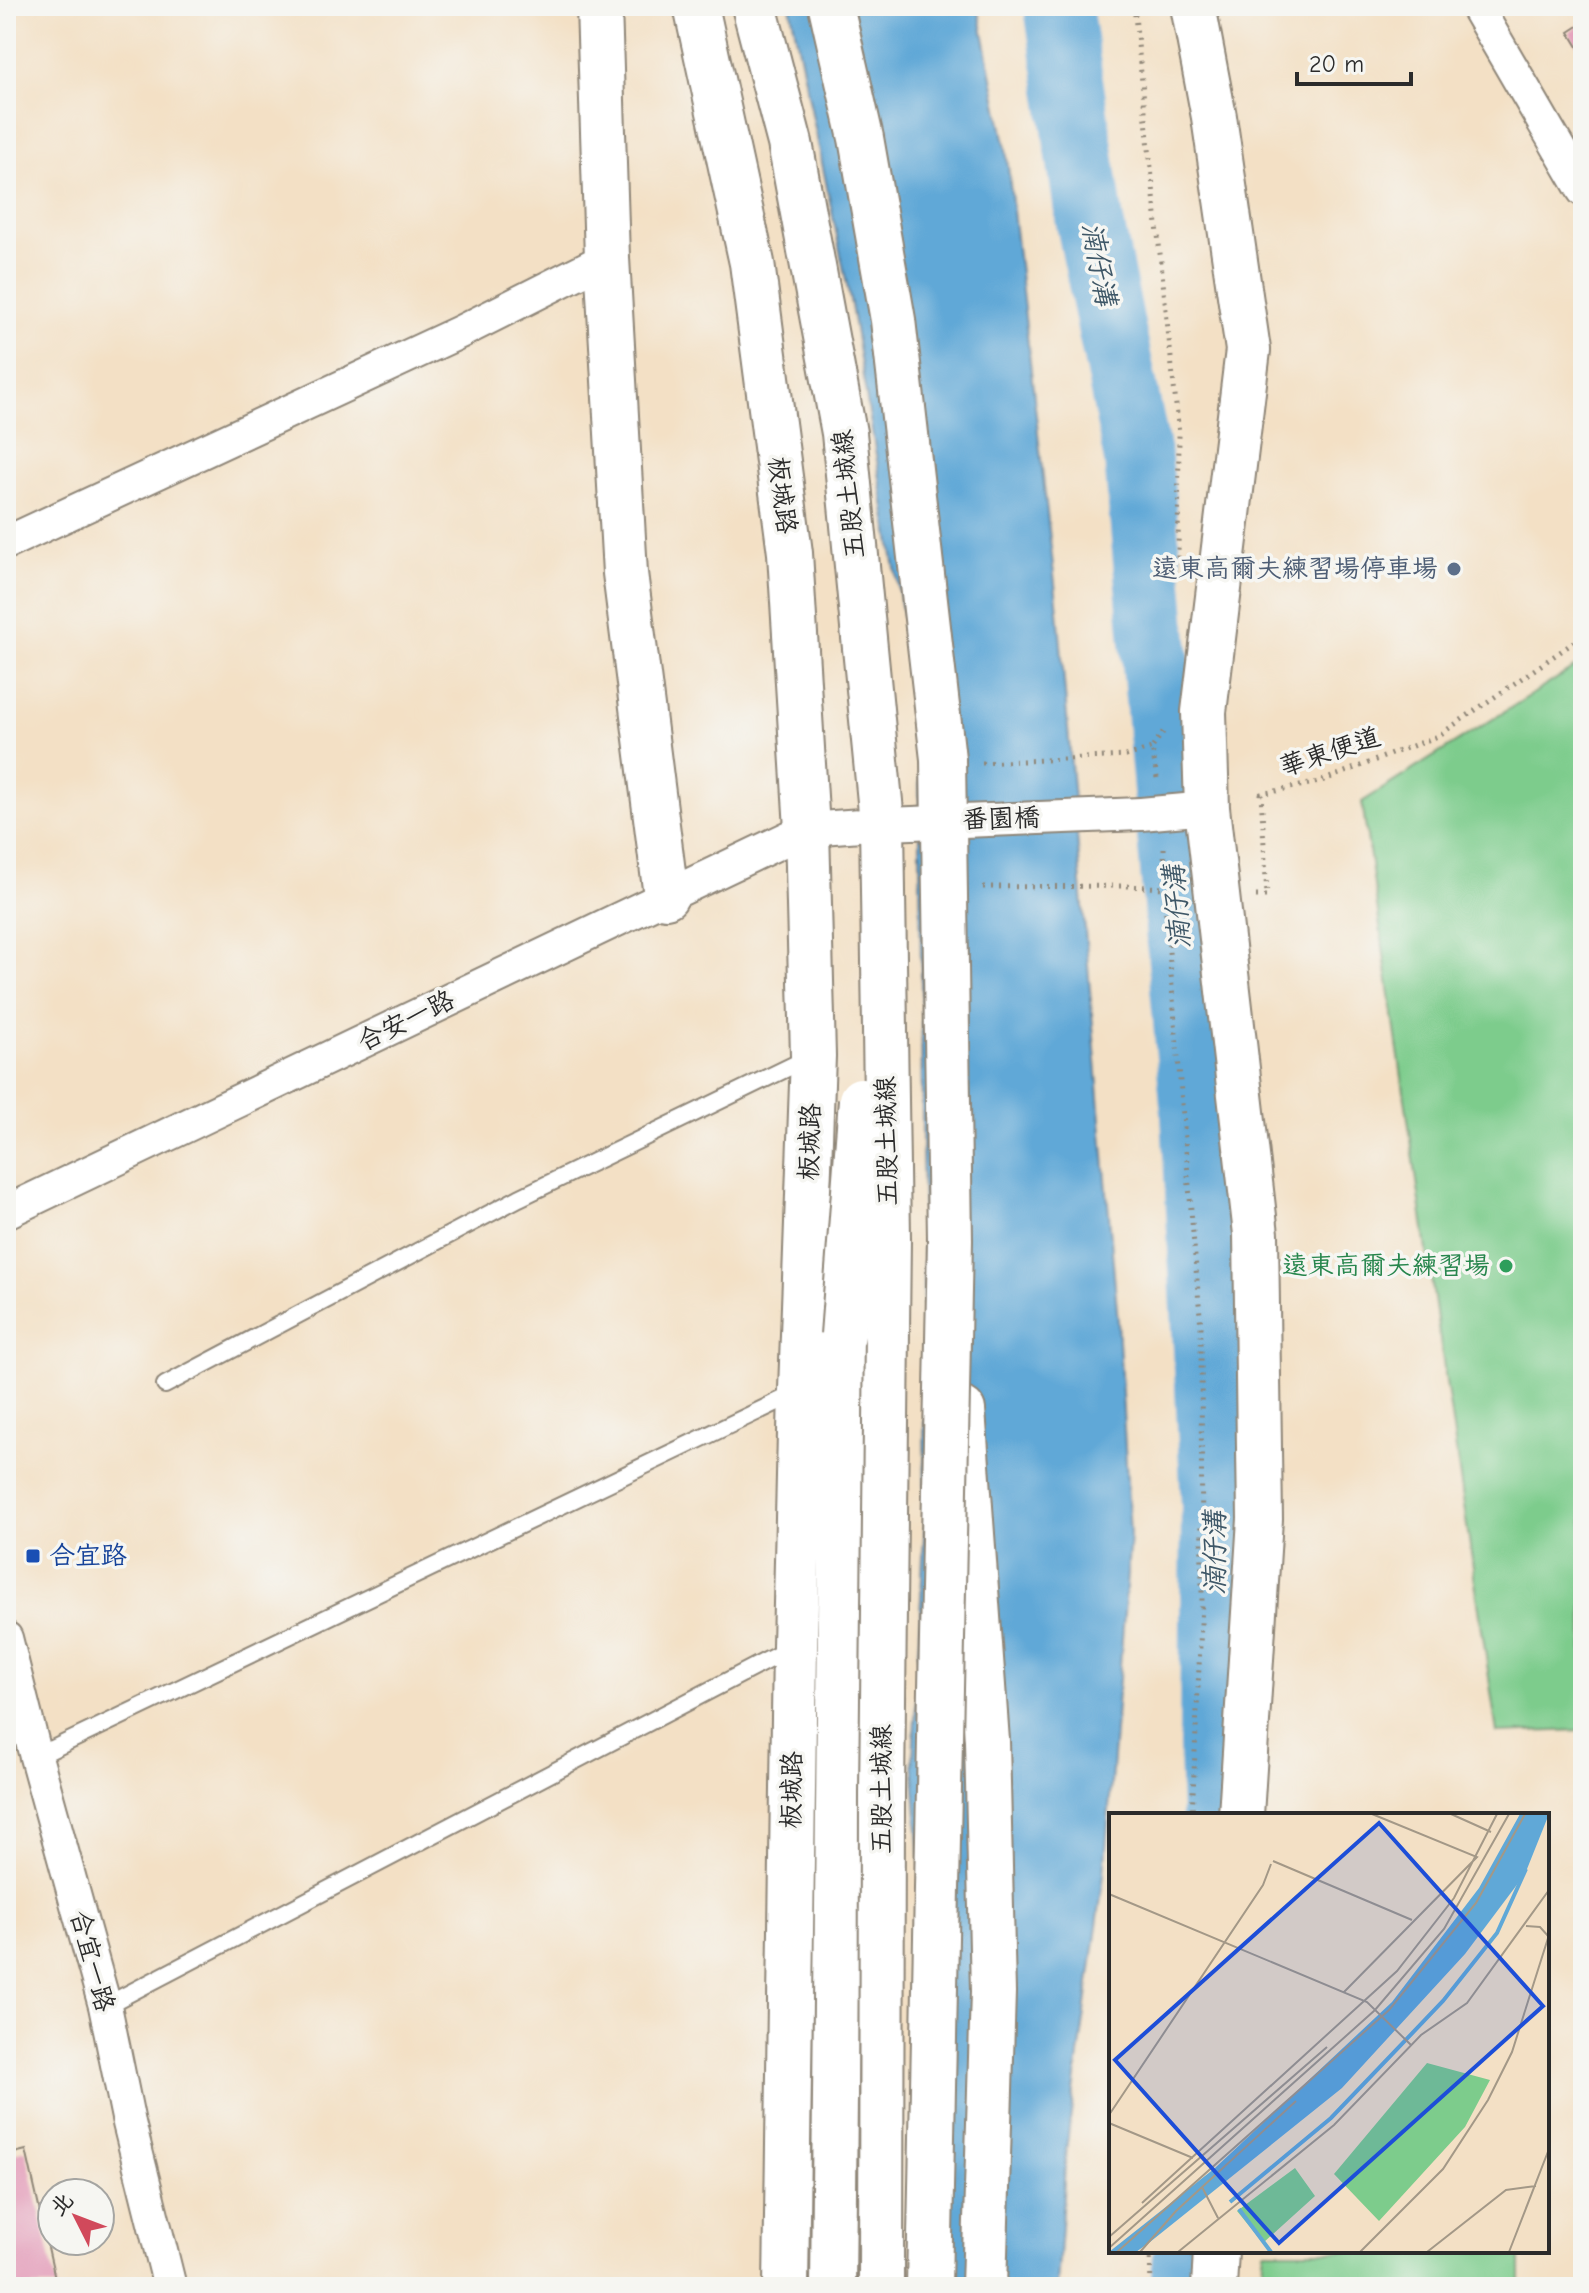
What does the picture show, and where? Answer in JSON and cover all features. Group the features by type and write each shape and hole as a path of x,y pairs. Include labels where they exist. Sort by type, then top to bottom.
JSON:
{"main road":[{"path":"599,6 607,258 625,573 666,896"},
{"name":"板城路","path":"696,6 752,263 790,553 807,829 813,1056 795,1646 786,2287"},
{"name":"五股土城線","path":"754,6 790,143 844,433 871,824 888,1238 881,2287"},
{"path":"831,6 861,138 893,320 943,759 950,1240 929,2287"},
{"path":"1193,6 1214,117 1248,350 1204,712 1207,808 1256,1234 1260,1519 1241,1813"},
{"path":"833,2287 843,1335 871,824"},
{"path":"950,1240 987,1741 993,1992 984,2287"},
{"path":"1214,2287 1216,2253"}],"street":[{"path":"1476,6 1583,190"},
{"path":"6,543 460,332 607,258"},
{"name":"番園橋","path":"807,829 1141,814 1207,808"},
{"name":"合安一路","path":"6,1212 807,829"},
{"name":"合宜一路","path":"6,1638 105,2006 129,2123 170,2287"}],"lane":[{"path":"165,1385 519,1198 813,1056"},
{"path":"36,1757 801,1390"},
{"path":"105,2006 795,1646"}],"path":[{"name":"華東便道","path":"983,887 1127,886 1165,888 1183,898 1267,896 1261,794 1319,782 1438,736 1583,636"},
{"path":"973,763 1126,756 1152,748"},
{"path":"1150,2253 1151,2287"}],"green space":[{"name":"遠東高爾夫練習場","path":"1583,662 1583,1730 1497,1733 1362,802"},
{"path":"1264,2253 1520,2253 1520,2287 1260,2287"}],"water":[{"path":"790,6 978,6 1006,149 1058,610 1118,1322 1130,1535 1104,1875 1066,2150 1057,2287 949,2287 913,1760 925,1516 919,712 851,305"}],"building":[{"path":"1583,23 1583,55 1569,32"},
{"path":"26,2150 36,2194 36,2257 50,2257 57,2287 6,2287 6,2155"}],"waterway":[{"name":"湳仔溝","path":"1058,6 1090,223 1138,459 1171,835 1195,1114 1215,1505 1215,1813"},
{"name":"湳仔溝","path":"1184,2287 1188,2253"}],"place":[{"name":"遠東高爾夫練習場停車場","path":"1454,569"},
{"name":"遠東高爾夫練習場","path":"1506,1266"},
{"name":"合宜路","path":"33,1556"}]}
